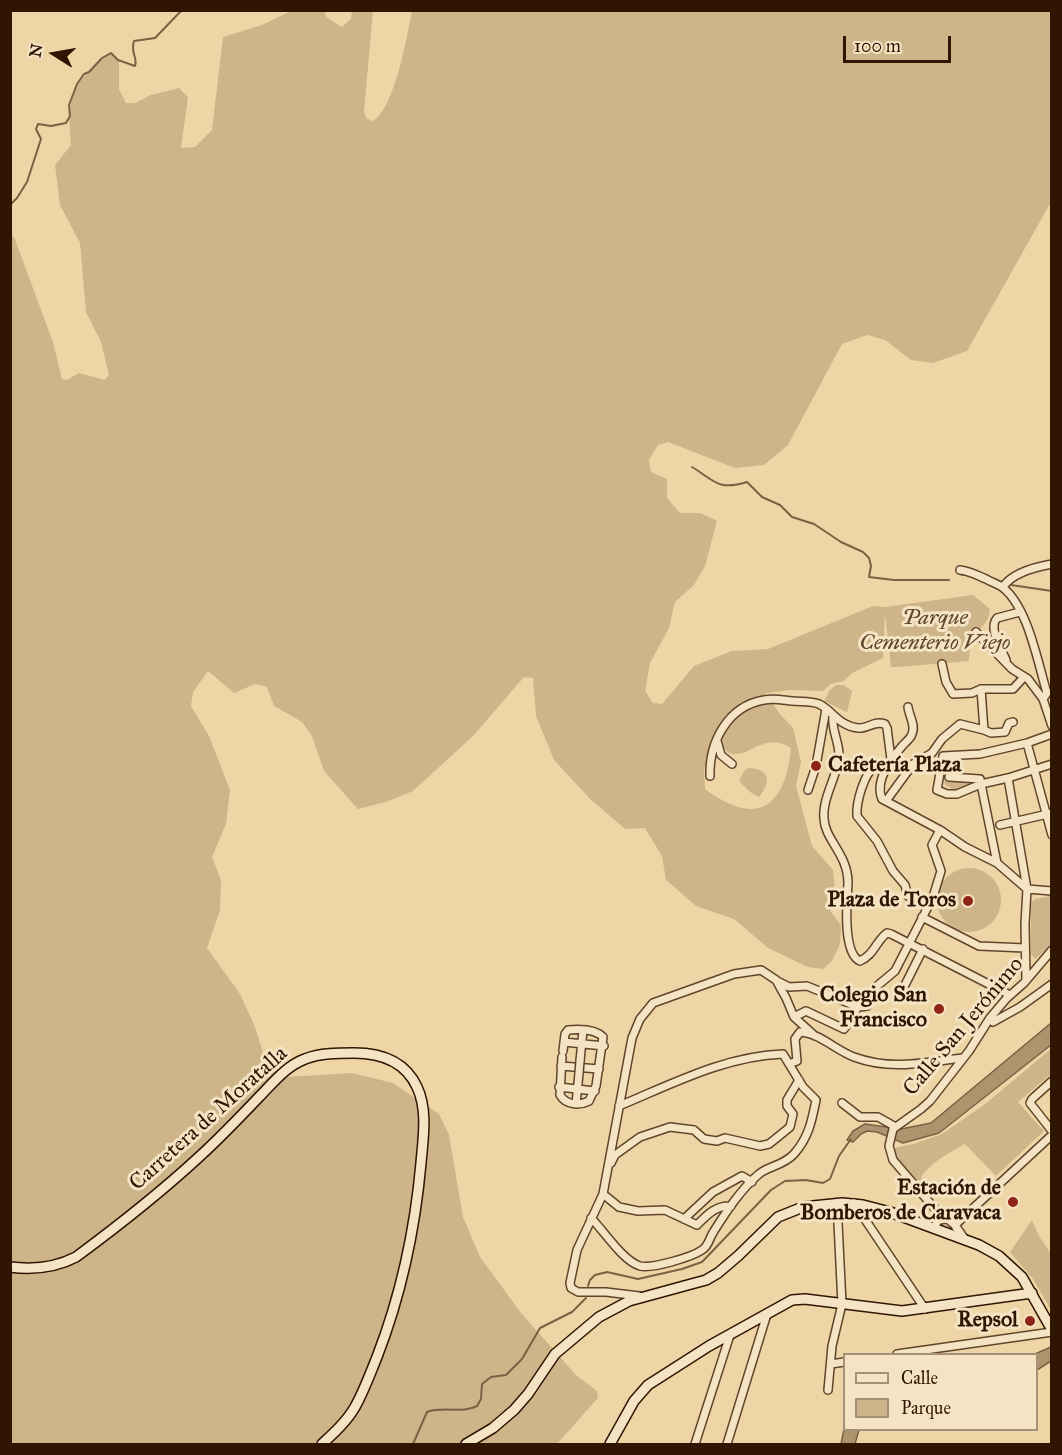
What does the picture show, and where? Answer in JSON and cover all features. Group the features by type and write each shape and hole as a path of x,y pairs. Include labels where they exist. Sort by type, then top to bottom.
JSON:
{"main road":[{"name":"Carretera de Moratalla","path":"10,1267 44,1268 76,1257 191,1164 279,1076 298,1062 315,1056 343,1053 371,1054 390,1059 402,1067 413,1079 423,1107 422,1152 414,1216 400,1292 367,1383 354,1410 322,1444"},
{"path":"466,1444 492,1428 513,1410 528,1394 550,1359 571,1339 608,1311 629,1301 693,1285 718,1273 771,1222 786,1212 803,1207 854,1203 951,1229 1005,1261 1022,1277 1052,1331"},
{"path":"610,1444 642,1391 681,1363 796,1299 893,1311 925,1309 1032,1293"}],"street":[{"path":"1003,587 1007,580 1034,568 1052,564"},
{"path":"960,570 969,571 1003,587 1016,603 1034,648 1047,693 1043,699"},
{"path":"1007,662 992,627 997,618 1020,612"},
{"path":"976,632 1024,677 1043,699 1051,725"},
{"path":"942,664 946,682 953,694 972,693 981,689 1013,689 1024,677"},
{"path":"981,689 984,730"},
{"path":"710,776 711,752 730,719 742,709 757,702 774,699 814,703 826,709 832,716 858,728 876,723 885,724 890,763"},
{"path":"908,707 913,724 912,736 890,763 880,791 882,799 997,863 1027,889 1052,891"},
{"path":"808,790 816,766 826,709"},
{"path":"832,716 839,752 824,819 847,867 847,928 856,960 865,959 887,933 910,942 1010,995"},
{"path":"886,801 913,764 932,753 942,739 960,724 992,733 1005,732 1009,723 1013,722"},
{"path":"1052,734 1027,743 980,754 943,756 937,790 947,794 957,794 981,784 1052,764"},
{"path":"717,738 721,755 732,764"},
{"path":"1027,743 1052,835"},
{"path":"890,763 875,766 869,771 859,797 857,816 878,841 893,871 905,885 908,896 928,906"},
{"path":"949,777 981,779 997,863"},
{"path":"1008,778 1027,889 1026,980"},
{"path":"1000,825 1048,814"},
{"path":"644,1297 606,1292 578,1292 571,1288 570,1283 577,1250 603,1194 632,1038 640,1019 653,1003 734,974 761,970 789,987 807,986 858,1007 867,1006 877,986 895,971 941,876 940,865 932,845 940,830"},
{"path":"1026,906 1031,896 1038,891"},
{"path":"922,917 979,946 1025,948"},
{"path":"904,987 923,950"},
{"name":"Calle San Jerónimo","path":"894,1128 921,1109 963,1058 990,1018 1052,950"},
{"path":"776,980 794,1017 816,1036"},
{"path":"990,1018 993,1022 1020,1007 1052,984"},
{"path":"794,1017 806,1011 844,1029 858,1007"},
{"path":"568,1030 583,1030 599,1033 603,1037 604,1046 595,1091 589,1101 576,1104 563,1100 559,1087 562,1054 565,1034 568,1030"},
{"path":"576,1104 583,1030"},
{"path":"789,1064 797,1061 794,1045 797,1034 805,1032 852,1057 880,1065 913,1065 963,1058"},
{"path":"564,1042 604,1046"},
{"path":"591,1218 630,1260 639,1265 648,1266 687,1257 704,1249 731,1206 760,1173 779,1166 794,1154 811,1130 816,1100 799,1080 783,1054 760,1055 733,1061 677,1081 620,1106"},
{"path":"561,1066 599,1069"},
{"path":"607,1173 615,1155 640,1137 670,1127 694,1130 704,1138 717,1141 725,1138 760,1146 769,1144 790,1126 793,1114 787,1106 787,1100 799,1080"},
{"path":"842,1103 860,1117 878,1117 894,1128 890,1150 893,1160 936,1210 947,1219 951,1229 1052,1133 1030,1103 1052,1081"},
{"path":"559,1087 595,1091"},
{"path":"684,1219 713,1192 742,1176 752,1182"},
{"path":"603,1194 619,1207 638,1211 665,1210 697,1225 713,1210 723,1205 731,1206"},
{"path":"828,1389 832,1346 842,1304 837,1203"},
{"path":"854,1203 925,1309"},
{"path":"936,1210 936,1226"},
{"path":"936,1226 939,1220 947,1219"},
{"path":"727,1444 767,1314"},
{"path":"904,1353 1052,1331"},
{"path":"695,1444 730,1335"},
{"path":"831,1364 843,1362"}],"green space":[{"name":"Parque Cementerio Viejo","path":"291,11 325,11 326,17 342,27 351,19 352,11 373,11 364,112 367,119 373,121 381,114 394,87 412,11 1051,11 1051,202 967,351 933,363 911,360 885,340 867,335 842,344 788,445 764,465 735,468 668,442 658,445 649,460 651,472 667,479 667,498 680,513 700,513 717,521 705,566 694,585 675,602 669,628 650,663 645,691 653,703 662,704 694,666 732,651 768,649 873,606 885,607 973,595 990,609 984,625 970,636 969,661 891,667 885,613 883,658 852,673 844,681 831,684 823,691 789,690 766,693 764,696 764,700 773,704 793,728 801,762 796,786 812,846 833,870 835,891 829,900 831,912 841,925 840,944 832,961 823,969 808,967 768,948 734,919 696,906 666,880 662,856 645,828 625,829 590,799 554,760 536,716 533,678 524,677 474,735 413,791 386,802 358,809 324,771 312,736 302,722 274,706 267,687 255,684 234,693 208,671 193,692 191,706 209,736 230,790 226,824 212,857 221,880 220,910 207,948 240,994 255,1027 265,1059 287,1077 352,1073 393,1083 439,1114 449,1135 463,1217 480,1257 521,1313 576,1375 597,1391 598,1398 557,1444 11,1444 11,237 14,237 53,342 62,379 67,380 79,373 105,380 109,375 101,342 86,312 80,243 60,205 55,165 71,145 70,114 73,95 82,78 111,53 119,60 119,89 126,103 135,103 151,95 179,88 188,97 181,148 195,147 212,130 223,37 262,25","holes":["717,739 727,752 736,754 772,742 791,748 788,769 775,798 765,806 753,809 723,801 705,789 704,769"]},
{"path":"836,685 844,685 852,691 847,712 824,701 829,691"},
{"path":"748,768 761,771 767,777 766,786 759,797 739,781"},
{"path":"944,779 973,780 973,785 956,791 945,785"},
{"path":"963,868 975,868 992,877 999,888 1001,900 999,912 992,923 975,932 963,932 951,927 942,918 937,906 937,894 942,882 951,873"},
{"path":"1051,896 1051,942 1049,947 1035,959 1031,954 1031,903 1035,899"},
{"path":"1051,1049 1051,1074 1018,1102 1044,1131 996,1176 965,1144 941,1158 925,1171 921,1177 928,1191 903,1166 894,1148 942,1134 985,1104"},
{"path":"1032,1220 1051,1254 1051,1310 1033,1279 1010,1252"}],"shaded area":[{"path":"1051,1023 1051,1045 939,1133 903,1143 877,1132 867,1131 853,1142 847,1140 853,1131 865,1124 901,1129 931,1123"},
{"path":"1051,1347 1051,1361 1038,1369 1038,1353"},
{"path":"844,1431 859,1431 855,1444 841,1444"}],"waterway":[{"path":"10,205 27,182 41,139 36,129 38,124 51,126 66,123 70,116 69,105 77,84 84,74 111,53 118,60 135,66 134,41 155,38 182,10"},
{"path":"692,467 723,485 747,482 762,497 780,505 792,517 814,524 841,542 863,552 869,558 871,566 869,577 894,580 949,580"},
{"path":"1011,585 1052,591"},
{"path":"588,1286 595,1275 607,1272 638,1279 702,1262 771,1190 785,1181 806,1180 823,1183 830,1179 839,1156 851,1139"},
{"path":"413,1444 427,1412 477,1406 481,1399 482,1384 491,1377 506,1375 522,1359 540,1328 572,1312 586,1298"}],"place":[{"name":"Cafetería Plaza","path":"816,766"},
{"name":"Plaza de Toros","path":"968,901"},
{"name":"Colegio San Francisco","path":"939,1009"},
{"name":"Estación de Bomberos de Caravaca","path":"1013,1202"},
{"name":"Repsol","path":"1030,1321"}]}
